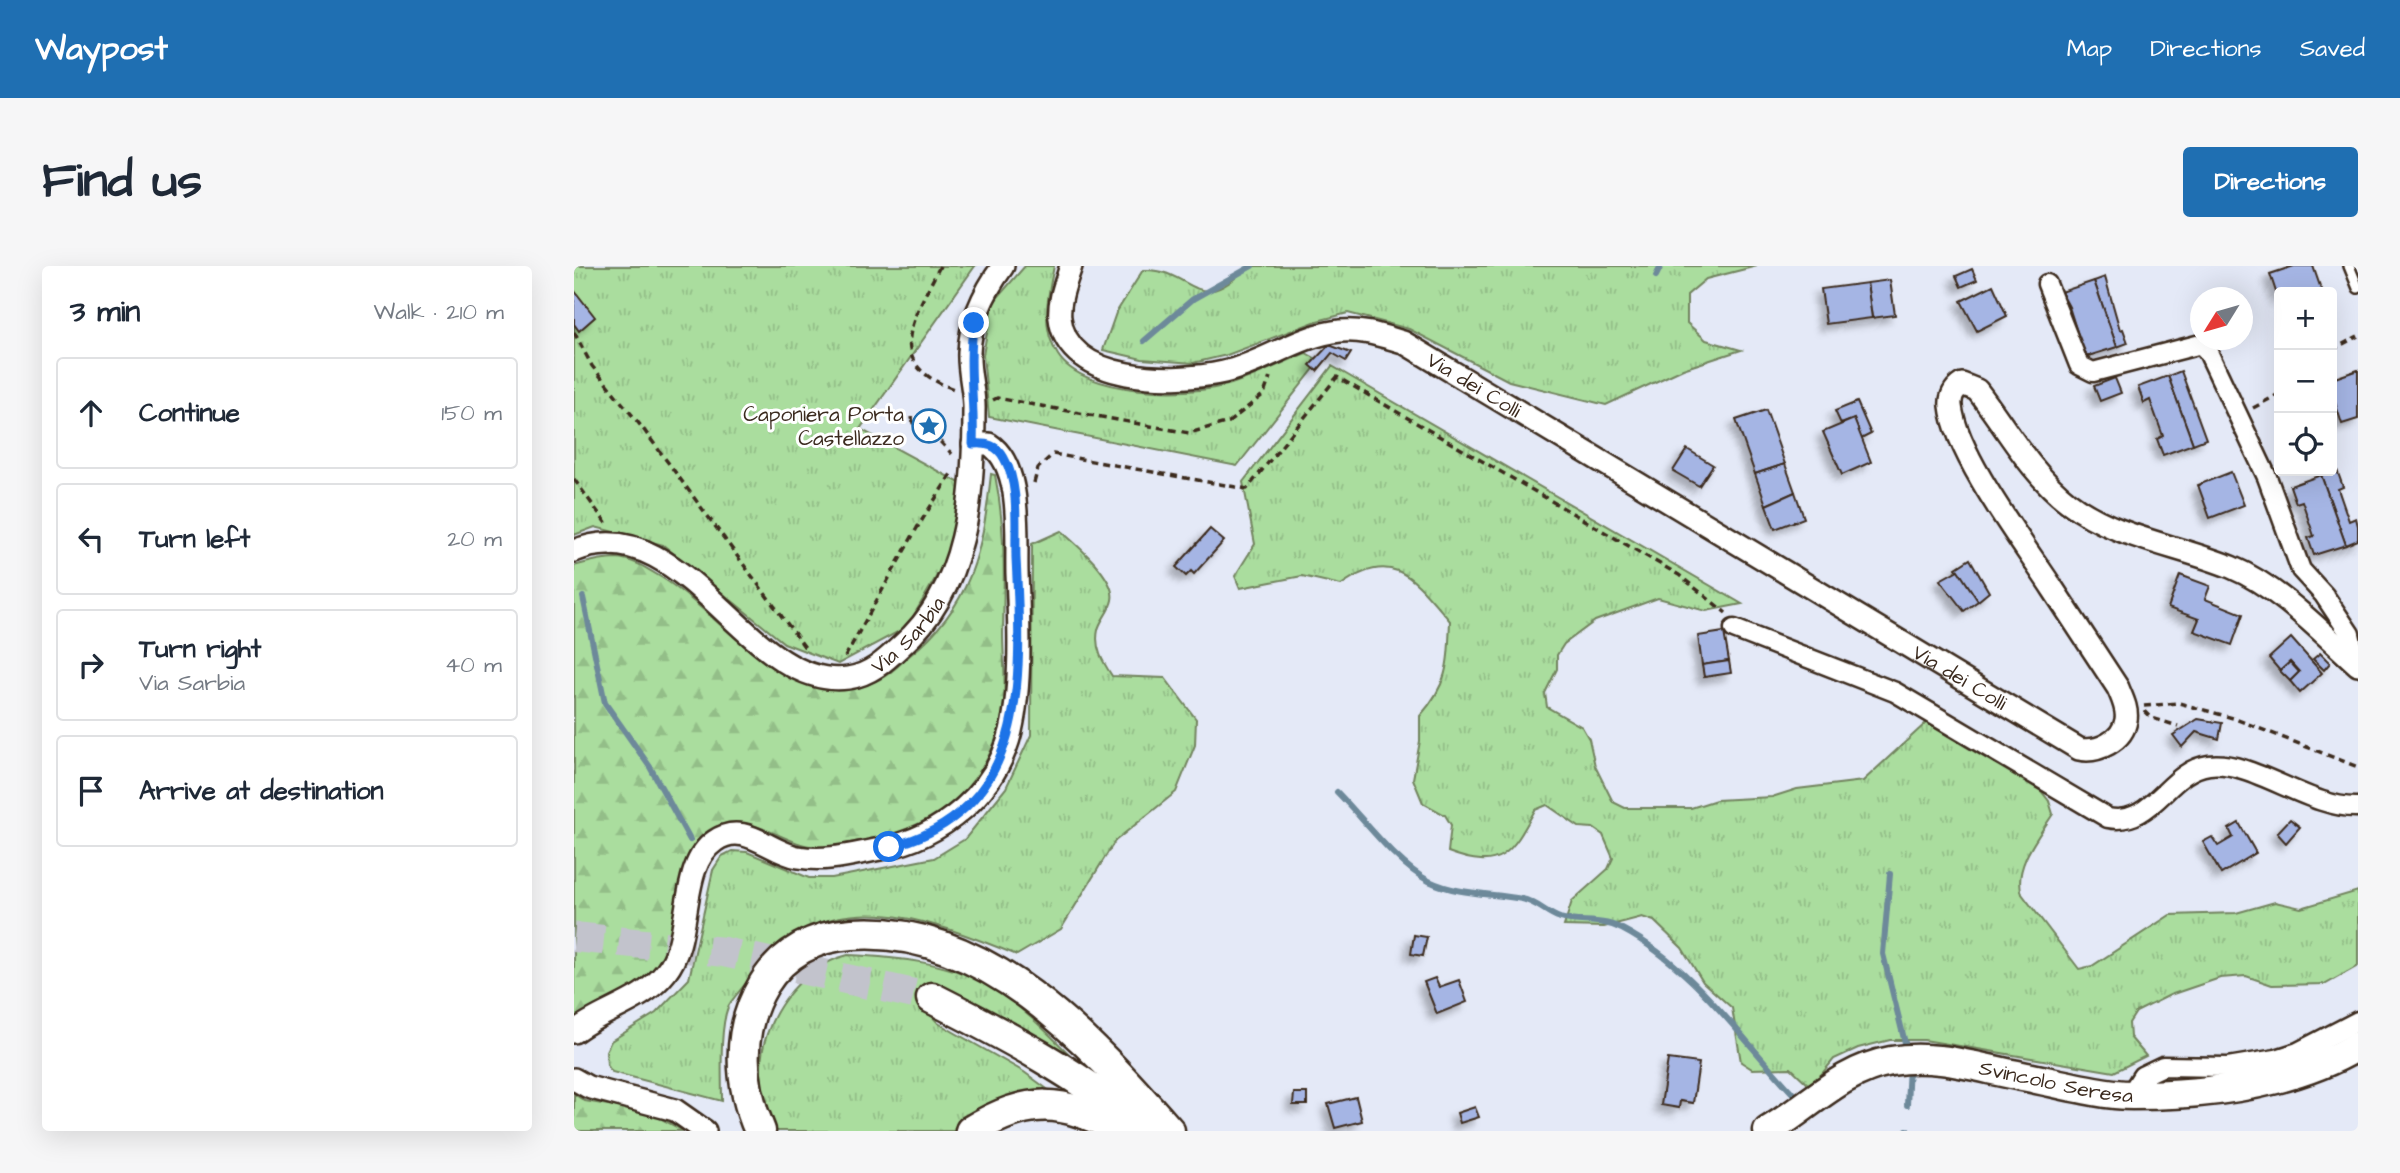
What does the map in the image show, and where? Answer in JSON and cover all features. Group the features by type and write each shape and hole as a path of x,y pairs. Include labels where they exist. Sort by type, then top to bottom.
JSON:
{"highway":[{"path":"760,1131 744,1087 745,1034 754,1001 768,978 787,956 802,947 840,935 862,933 914,940 982,965 1026,991 1090,1048 1169,1131"},
{"path":"932,998 1007,1036 1064,1070 1147,1131"},
{"path":"971,1131 993,1118 1026,1106 1083,1110 1123,1131"}],"main road":[{"name":"Svincolo Seresa","path":"1768,1131 1844,1077 1867,1067 1920,1058 1951,1060 2130,1095 2247,1086 2300,1075 2358,1046"}],"street":[{"name":"Via Sarbia","path":"574,551 603,544 645,551 667,563 785,661 809,674 835,680 856,677 873,670 912,638 949,582 967,521 973,444 969,352 982,295 1003,266"},
{"name":"Via dei Colli","path":"1071,266 1062,291 1059,318 1069,346 1084,360 1104,368 1137,375 1200,377 1228,371 1279,349 1340,331 1366,331 1403,342 2071,746 2092,750 2115,739 2136,710"},
{"path":"2048,284 2079,365 2093,372 2201,344 2208,352 2267,477 2301,570 2324,595 2350,634 2357,664"},
{"path":"2136,710 2118,688 2001,512 1954,420 1952,397 1956,387 1969,384 1976,390 2039,474 2068,502 2084,513 2146,539 2233,568 2279,597 2357,664"},
{"path":"574,1032 643,994 667,972 678,953 698,865 711,843 728,834 747,835 793,856 810,859 829,859 889,847 927,834 954,818 991,774 1005,749 1014,706 1017,575 1012,477 999,451 985,443 973,444"},
{"path":"1731,622 1895,692 2108,818 2121,820 2140,815 2182,778 2210,764 2240,769 2292,791 2358,807"},
{"path":"2130,1095 2142,1076 2163,1066 2228,1067 2276,1059 2298,1052 2358,1021"},
{"path":"574,1079 588,1087 675,1110 705,1131"}],"lane":[{"path":"2349,266 2358,288"}],"path":[{"path":"940,266 917,310 910,335 912,358 916,369 934,382 973,402 997,398 1189,433 1229,422 1264,394 1279,349"},
{"path":"574,332 592,366 641,426 809,653"},
{"path":"2337,347 2358,336"},
{"path":"1032,491 1038,468 1053,454 1247,489 1337,377 1679,575 1731,622"},
{"path":"2238,416 2274,397"},
{"path":"912,417 913,423 923,429"},
{"path":"932,433 959,463"},
{"path":"837,663 844,659 917,528 954,470"},
{"path":"574,479 620,545"},
{"path":"2136,710 2179,703 2233,718 2358,767"},
{"path":"2136,710 2178,726"}],"green space":[{"path":"574,266 975,266 860,429 960,483 950,553 907,627 838,664 784,643 663,545 595,527 574,535"},
{"path":"1025,266 1054,266 1047,311 1052,345 1071,369 1090,379 1139,390 1190,391 1231,384 1306,353 1320,361 1237,466 989,417 983,355 992,304"},
{"path":"1248,266 1757,266 1706,279 1687,295 1687,323 1706,340 1741,350 1683,369 1606,405 1509,381 1409,329 1348,313 1317,321 1227,355 1193,363 1142,359 1103,350 1116,313 1143,270 1160,271 1205,290 1217,289 1231,282"},
{"path":"1332,366 1742,604 1706,611 1658,598 1595,621 1564,644 1557,655 1557,669 1545,693 1547,707 1582,727 1589,739 1595,766 1613,802 1625,808 1691,808 1716,800 1772,797 1797,789 1863,781 1926,723 2041,791 2049,801 2053,814 2029,852 2020,884 2022,894 2079,969 2092,966 2170,915 2236,913 2275,902 2301,908 2358,891 2358,966 2326,984 2272,985 2246,976 2220,978 2170,995 2136,1012 2129,1023 2130,1037 2146,1056 2114,1072 1924,1040 1890,1040 1858,1048 1834,1059 1811,1087 1791,1068 1752,1069 1741,1062 1732,1008 1703,982 1682,948 1654,921 1642,917 1604,927 1564,926 1572,901 1608,869 1613,858 1603,835 1593,828 1579,827 1547,805 1535,810 1519,838 1502,855 1481,860 1448,852 1451,825 1445,815 1423,803 1413,779 1420,741 1420,716 1442,683 1449,649 1450,621 1426,593 1403,573 1390,569 1376,569 1360,574 1341,585 1302,576 1240,588 1235,576 1255,544 1243,482"},
{"path":"991,474 995,475 999,495 1003,534 1005,694 999,730 976,777 940,812 917,824 892,834 842,845 804,845 753,825 740,823 727,823 713,828 699,839 689,854 678,892 671,933 658,966 641,983 574,1020 574,566 610,558 635,563 664,579 763,661 790,678 818,688 848,689 880,679 895,669 930,637 961,596 971,574 984,527"},
{"path":"1061,531 1094,562 1112,592 1111,604 1099,626 1097,643 1112,676 1165,678 1196,719 1195,745 1176,792 1115,841 1061,929 1017,955 948,929 913,920 879,915 846,916 814,925 784,943 729,1005 722,1038 722,1101 612,1072 607,1065 606,1051 611,1041 656,1013 689,979 713,870 722,856 732,851 747,852 809,878 832,878 934,858 965,839 1006,788 1031,735 1032,544"},
{"path":"848,955 885,957 943,967 978,980 1005,996 1075,1060 949,992 921,1004 938,1023 1024,1072 1065,1102 960,1131 775,1131 761,1073 767,1034 785,999 798,984 830,961"},
{"path":"574,1094 585,1101 649,1112 684,1131 574,1131"}],"building":[{"path":"2294,266 2313,266 2320,287 2274,287 2270,274"},
{"path":"1972,269 1977,280 1961,287 1956,276"},
{"path":"2105,277 2120,330 2123,329 2128,343 2117,347 2094,281"},
{"path":"1890,280 1895,315 1872,318 1867,283"},
{"path":"2094,281 2117,347 2085,357 2069,307 2061,292"},
{"path":"1867,283 1872,318 1826,324 1821,289"},
{"path":"1993,285 2007,316 1977,331 1961,301"},
{"path":"574,290 595,317 579,331 574,324"},
{"path":"1329,345 1351,353 1346,361 1332,353 1317,371 1310,365"},
{"path":"2358,370 2358,419 2342,424 2337,408 2337,377"},
{"path":"2181,371 2206,439 2193,444 2168,376"},
{"path":"2168,376 2193,444 2163,455 2157,439 2163,436 2150,400 2144,403 2138,387"},
{"path":"2115,378 2121,393 2100,401 2094,386"},
{"path":"1857,402 1871,434 1861,439 1854,419 1841,424 1835,411"},
{"path":"1766,410 1785,464 1755,474 1736,420"},
{"path":"1854,419 1871,462 1842,475 1823,432"},
{"path":"1687,449 1713,465 1699,486 1673,471"},
{"path":"1785,464 1795,492 1766,505 1755,474"},
{"path":"2337,470 2343,487 2338,489 2349,521 2356,518 2358,526 2358,540 2346,545 2321,476 2337,476"},
{"path":"2231,472 2244,505 2210,518 2198,485"},
{"path":"2321,476 2346,545 2314,555 2308,538 2314,536 2302,501 2296,503 2290,486"},
{"path":"1795,492 1804,518 1775,529 1766,505"},
{"path":"1210,529 1224,541 1194,574 1191,571 1186,576 1176,567"},
{"path":"1970,559 1989,592 1978,601 1956,568"},
{"path":"1958,570 1978,601 1964,611 1940,580"},
{"path":"2180,575 2210,586 2205,599 2243,614 2232,645 2194,631 2199,619 2168,608"},
{"path":"1724,632 1729,661 1702,665 1698,636"},
{"path":"2291,638 2322,673 2300,693 2290,681 2299,672 2290,662 2280,671 2269,658"},
{"path":"2320,653 2330,663 2324,670 2313,659"},
{"path":"1729,661 1731,673 1704,677 1702,665"},
{"path":"2290,662 2299,672 2290,681 2280,671"},
{"path":"2198,719 2222,723 2219,739 2196,732 2182,747 2173,735"},
{"path":"2290,819 2300,827 2286,843 2277,833"},
{"path":"2239,823 2256,853 2221,874 2203,842 2212,837 2218,846 2233,837 2229,829"},
{"path":"1414,935 1427,937 1423,956 1411,954"},
{"path":"1435,978 1439,987 1459,980 1467,1002 1437,1014 1424,982"},
{"path":"1668,1059 1699,1063 1693,1103 1680,1101 1679,1108 1661,1105"},
{"path":"1294,1093 1307,1093 1307,1105 1293,1105"},
{"path":"1356,1097 1362,1121 1335,1128 1328,1104"},
{"path":"1475,1107 1479,1117 1460,1123 1457,1113"}],"waterway":[{"path":"1144,341 1193,299 1252,266"},
{"path":"1656,276 1661,266"},
{"path":"583,597 605,703 650,767 690,840"},
{"path":"1337,792 1393,853 1429,881 1463,891 1527,900 1560,918 1614,926 1649,945 1696,985 1800,1101"},
{"path":"1890,874 1883,954 1907,1051"},
{"path":"1907,1105 1909,1066"}],"tunnel":[{"path":"574,937 724,952 932,998"}],"place":[{"name":"Caponiera Porta Castellazzo","path":"929,426"}],"route":[{"path":"889,847 907,843 942,827 954,818 971,800 999,761 1014,717 1017,575 1012,477 1006,460 999,451 989,444 973,444 975,407 969,352 974,323"}]}
